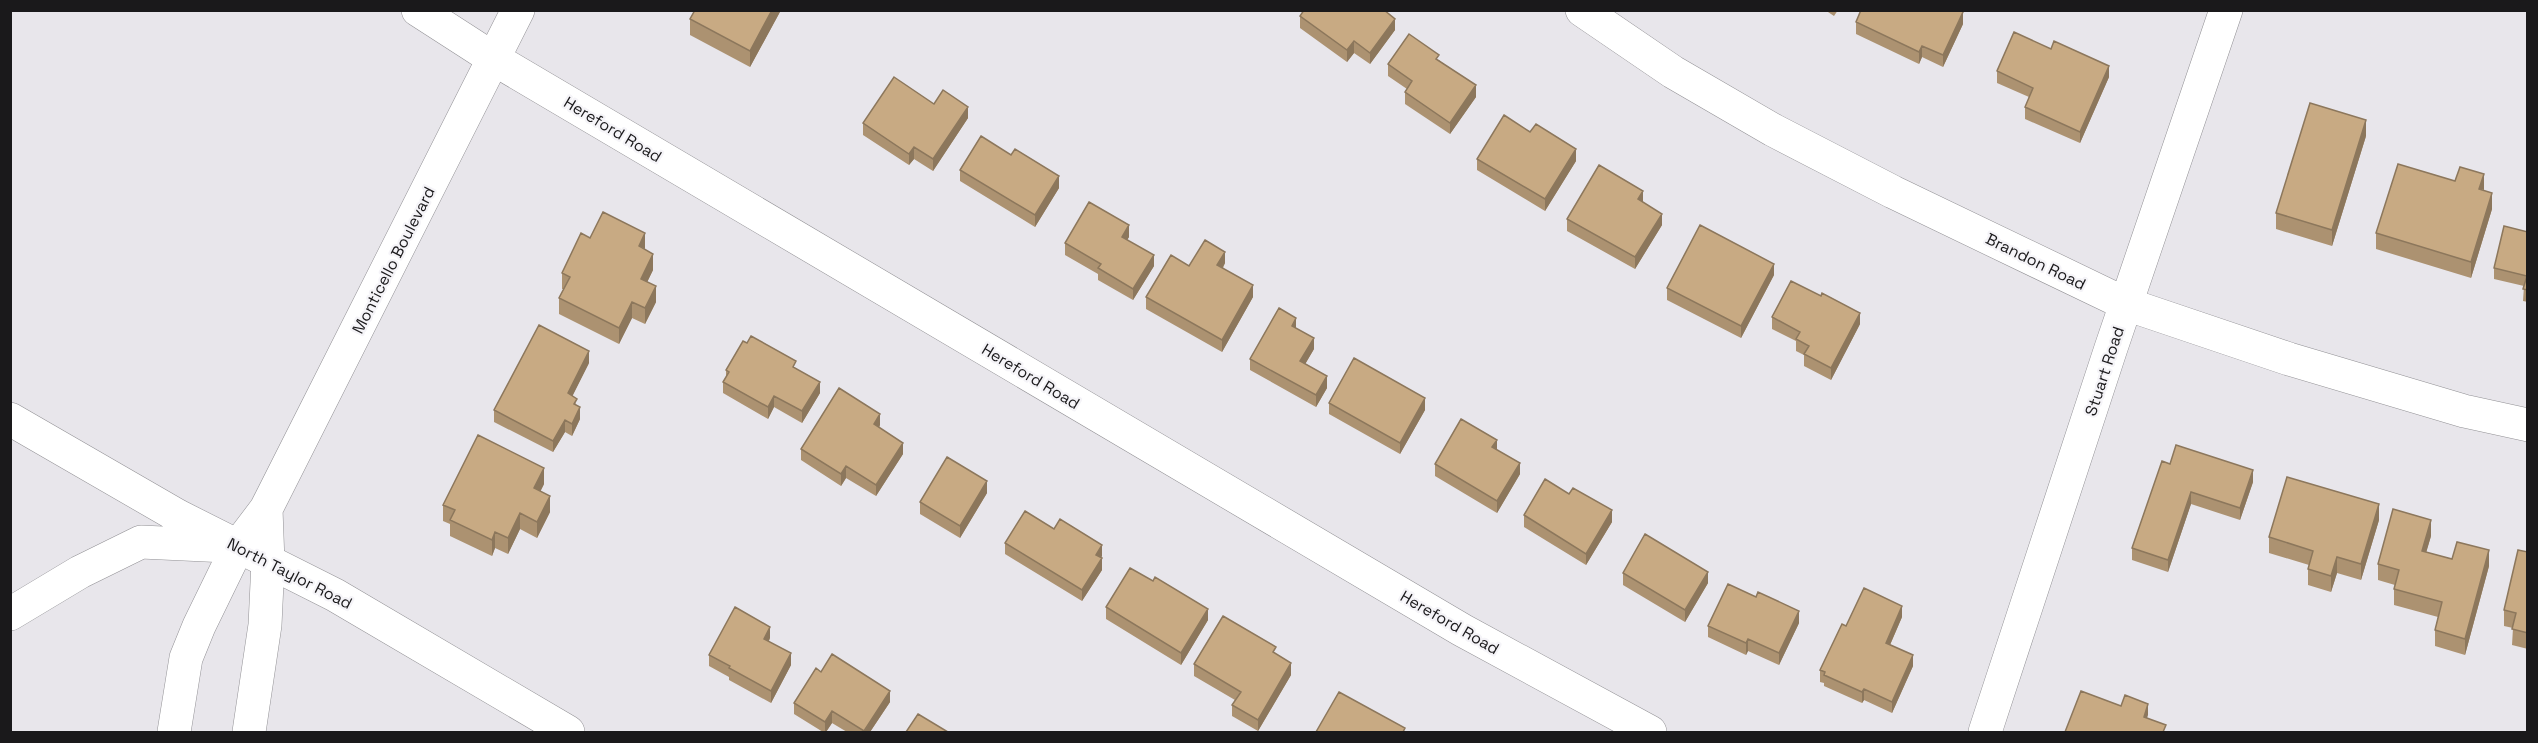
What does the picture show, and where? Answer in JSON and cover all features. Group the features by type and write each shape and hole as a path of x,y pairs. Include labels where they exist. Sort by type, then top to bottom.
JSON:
{"street":[{"name":"Hereford Road","path":"418,10 494,59 1462,630 1650,732"},
{"name":"Monticello Boulevard","path":"174,732 186,658 199,626 238,546 266,509 518,10"},
{"name":"Brandon Road","path":"1582,10 1673,72 1773,130 1893,192 2126,304 2289,359 2464,411 2528,425"},
{"name":"Stuart Road","path":"1985,732 2226,10"},
{"name":"North Taylor Road","path":"10,419 178,516 335,595 568,732"},
{"name":"Monticello Boulevard","path":"249,732 264,635 268,562 266,509"},
{"path":"10,614 80,572 141,542 238,546"}],"building":[{"path":"695,10 772,10 750,51 690,19"},
{"path":"1304,10 1384,10 1395,19 1370,53 1354,41 1347,50 1300,16"},
{"path":"1861,10 1960,10 1963,12 1943,55 1922,46 1919,52 1856,22"},
{"path":"2014,32 2051,49 2054,41 2109,66 2080,132 2025,107 2033,88 1997,71"},
{"path":"1409,34 1439,55 1436,59 1476,85 1450,123 1405,92 1412,81 1388,64"},
{"path":"894,77 934,104 943,90 968,107 933,159 914,147 909,154 863,123"},
{"path":"2310,103 2366,120 2332,230 2276,213"},
{"path":"1504,115 1530,132 1536,124 1576,149 1545,199 1477,159"},
{"path":"981,136 1011,155 1015,149 1059,176 1035,215 960,170"},
{"path":"2398,164 2455,181 2460,167 2484,174 2479,189 2492,193 2471,262 2376,233"},
{"path":"1599,165 1643,191 1638,199 1662,214 1635,257 1567,219"},
{"path":"1089,202 1129,225 1122,237 1154,255 1133,289 1098,268 1101,264 1065,243"},
{"path":"603,212 645,233 639,246 653,254 641,279 656,286 645,308 632,302 619,328 559,298 570,277 562,273 581,233 590,238"},
{"path":"1700,225 1774,264 1741,326 1667,288"},
{"path":"2504,226 2528,232 2528,290 2523,289 2527,276 2494,268"},
{"path":"1205,240 1225,252 1217,265 1253,285 1222,340 1146,297 1171,255 1189,266"},
{"path":"1791,281 1821,296 1822,293 1860,313 1831,368 1804,354 1809,346 1796,339 1800,332 1772,317"},
{"path":"1279,308 1296,318 1292,326 1314,338 1300,361 1327,376 1316,395 1250,359"},
{"path":"539,325 589,351 568,393 577,399 574,404 580,407 572,424 565,420 553,441 494,410"},
{"path":"751,336 796,361 793,367 820,382 802,411 774,396 768,407 723,382 729,372 726,370 743,341 747,343"},
{"path":"1354,358 1425,398 1400,443 1329,403"},
{"path":"839,388 880,414 874,424 903,443 876,485 846,466 841,474 801,449"},
{"path":"1461,419 1497,440 1492,447 1520,463 1497,501 1435,464"},
{"path":"478,435 544,468 534,488 550,496 537,522 520,513 508,538 495,532 492,540 450,520 455,510 443,505"},
{"path":"2176,445 2253,470 2240,508 2191,492 2168,560 2132,548 2162,461 2170,464"},
{"path":"947,457 987,481 960,526 920,502"},
{"path":"2287,477 2379,504 2361,564 2337,557 2331,576 2308,569 2313,551 2269,537"},
{"path":"1545,479 1569,494 1573,488 1612,510 1586,554 1524,515"},
{"path":"2393,509 2431,520 2422,551 2452,559 2457,542 2489,550 2465,639 2435,630 2442,602 2394,589 2399,570 2378,564"},
{"path":"1025,511 1054,529 1060,519 1102,545 1096,555 1102,558 1082,590 1005,543"},
{"path":"1645,534 1708,572 1685,610 1623,573"},
{"path":"2518,550 2528,552 2528,633 2512,629 2516,613 2504,610"},
{"path":"1130,568 1153,581 1155,577 1208,609 1181,653 1106,607"},
{"path":"1728,584 1756,597 1758,592 1799,611 1779,653 1748,639 1746,643 1708,626"},
{"path":"1864,588 1902,606 1886,643 1913,655 1892,702 1864,689 1862,692 1824,675 1825,672 1820,670 1842,624 1846,626"},
{"path":"735,607 770,627 764,639 791,653 771,691 709,655"},
{"path":"1223,616 1276,647 1273,652 1291,663 1258,720 1232,705 1241,692 1194,664"},
{"path":"832,654 890,691 864,731 832,711 825,722 794,703 816,668 821,672"},
{"path":"2081,691 2121,706 2125,695 2148,704 2144,717 2166,725 2163,732 2065,732"},
{"path":"1339,692 1405,728 1403,732 1316,732"},
{"path":"918,714 948,732 906,732"}]}
